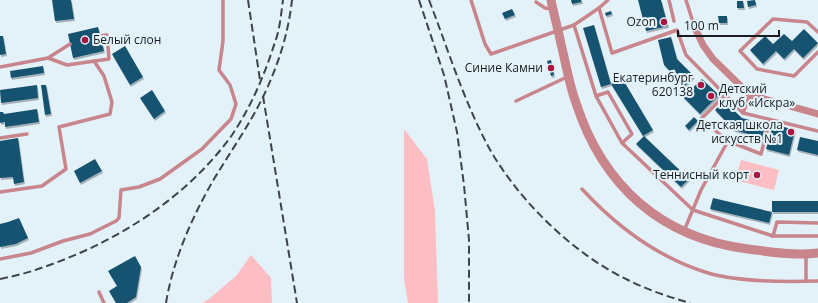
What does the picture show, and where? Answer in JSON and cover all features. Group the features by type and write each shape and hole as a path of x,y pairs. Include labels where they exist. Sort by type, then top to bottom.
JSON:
{"street":[{"path":"552,4 568,77 575,103 584,125 606,167 628,192 644,207 665,223 683,232 710,242 738,248 806,254 818,253"},
{"path":"696,30 703,45 713,59 750,95 818,114"}],"lane":[{"path":"0,259 32,253 63,241 90,234 116,221 119,218 121,190 139,187 160,179 202,149 231,120 236,104 230,85 219,70 223,41 223,0"},
{"path":"471,0 485,44 491,54 574,25 608,0"},
{"path":"669,0 674,21"},
{"path":"686,0 692,19"},
{"path":"536,2 545,8 552,4"},
{"path":"599,8 612,53 677,30 686,55 742,113 818,131"},
{"path":"818,32 807,22 774,19 740,51 757,69 794,76 818,52"},
{"path":"574,25 596,96 622,143 693,210 773,236 818,236"},
{"path":"48,58 67,65 109,59 107,35 100,36"},
{"path":"0,67 48,58 70,44"},
{"path":"0,192 42,186 66,170 59,127 110,114 112,102 104,76 94,61"},
{"path":"516,101 568,77"},
{"path":"596,96 608,92 632,134 622,143"},
{"path":"742,113 750,95"},
{"path":"724,96 701,119 728,141 761,154 770,120"},
{"path":"0,138 27,134"},
{"path":"683,232 701,190 728,141"},
{"path":"582,189 600,208 640,241 672,259 709,273 743,280 818,281"},
{"path":"773,236 777,222 818,223"},
{"path":"806,254 806,281"},
{"path":"99,292 104,303"}],"shaded area":[{"path":"404,129 427,159 435,211 438,303 408,303 404,279"},
{"name":"Теннисный корт","path":"741,160 779,170 774,190 735,180"},
{"path":"251,255 271,278 272,303 202,303 209,299 236,276"}],"building":[{"path":"52,0 71,0 74,19 55,21"},
{"path":"571,0 581,0 582,2 572,4"},
{"path":"638,0 661,0 668,26 646,31"},
{"path":"755,0 756,5 748,7 747,1"},
{"path":"737,1 743,1 744,8 737,8"},
{"path":"512,9 515,15 505,19 502,13"},
{"path":"611,11 612,14 606,16 605,13"},
{"path":"718,16 727,16 727,23 719,23"},
{"path":"594,25 611,84 601,87 583,28"},
{"name":"Белый слон","path":"98,27 104,51 73,58 68,34"},
{"path":"804,29 818,43 803,58 794,49 784,59 776,51 763,64 750,50 765,36 773,44 784,34 792,41"},
{"path":"0,36 3,36 6,54 0,55"},
{"path":"671,37 677,59 694,76 685,86 664,65 658,40"},
{"path":"125,46 143,77 130,85 112,54"},
{"name":"Синие Камни","path":"551,60 554,75 551,76 547,61"},
{"path":"43,66 44,73 11,78 10,71"},
{"path":"622,78 653,130 643,136 611,84"},
{"path":"702,79 719,95 700,114 683,97"},
{"path":"37,85 38,98 1,103 0,90"},
{"path":"41,85 46,85 51,114 45,115"},
{"path":"152,90 165,111 154,119 140,98"},
{"path":"724,101 742,118 765,124 762,138 734,130 715,110"},
{"path":"37,109 39,122 5,127 5,122 0,123 0,112 3,112 4,114"},
{"path":"694,117 698,121 689,130 685,126"},
{"path":"773,124 795,130 789,155 766,149"},
{"path":"644,136 689,179 681,187 636,144"},
{"path":"800,137 818,141 818,155 797,150"},
{"path":"18,138 24,182 14,184 13,177 0,178 0,141"},
{"path":"95,159 102,171 80,183 74,171"},
{"path":"713,198 772,212 769,223 710,209"},
{"path":"772,201 818,201 818,212 772,212"},
{"path":"19,218 28,238 16,244 0,247 0,224"},
{"path":"135,256 141,267 136,297 127,303 116,303 109,291 117,286 108,271"}],"railway":[{"path":"248,0 260,80"},
{"path":"0,279 36,270 96,246 147,216 171,199 193,179 214,158 232,135 251,102 267,66 277,37 283,0"},
{"path":"166,303 178,255 198,208 252,117 271,79 284,40 292,0"},
{"path":"419,0 444,75 457,132 469,240 469,303"},
{"path":"429,0 463,92 479,128 500,166 514,186 548,223 587,256 607,269 643,287 690,303"},
{"path":"263,96 297,303"}],"place":[{"name":"Ozon","path":"664,22"},
{"name":"Белый слон","path":"85,40"},
{"name":"Синие Камни","path":"551,68"},
{"name":"Екатеринбург 620138","path":"701,85"},
{"name":"Детский клуб «Искра»","path":"711,96"},
{"name":"Детская школа искусств №1","path":"791,132"},
{"name":"Теннисный корт","path":"757,175"}]}
